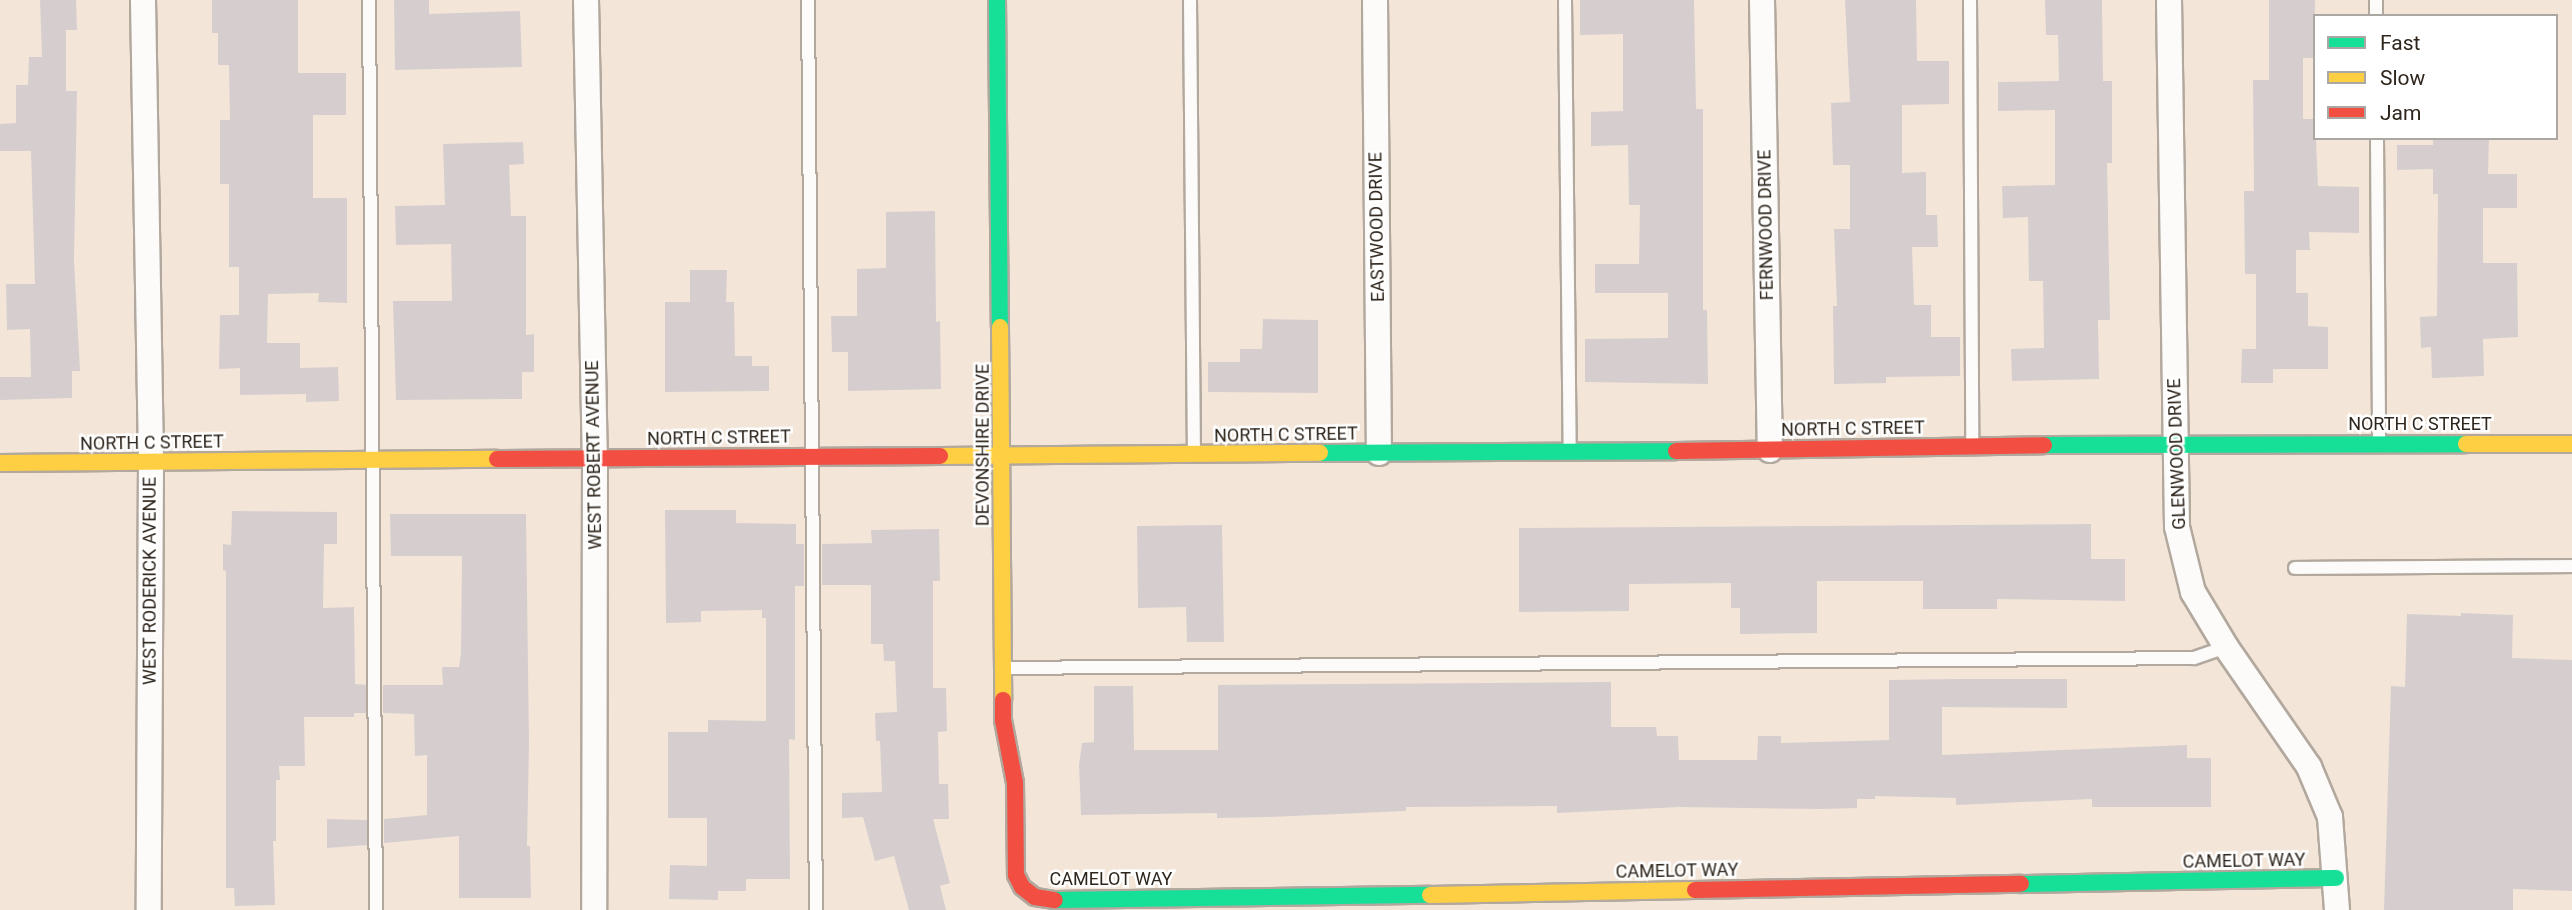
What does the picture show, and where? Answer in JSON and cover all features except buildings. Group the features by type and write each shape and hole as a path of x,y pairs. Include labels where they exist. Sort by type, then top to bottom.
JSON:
{"street":[{"name":"WEST RODERICK AVENUE","path":"143,0 151,463 149,910"},
{"name":"WEST ROBERT AVENUE","path":"586,0 595,459 594,910"},
{"name":"DEVONSHIRE DRIVE","path":"997,0 1003,454 1003,720 1014,783 1016,875 1022,887"},
{"name":"EASTWOOD DRIVE","path":"1375,0 1379,453"},
{"name":"FERNWOOD DRIVE","path":"1762,0 1770,450"},
{"name":"GLENWOOD DRIVE","path":"2169,0 2177,527 2193,592 2226,647 2309,767 2330,817 2337,910"},
{"name":"NORTH C STREET","path":"0,463 373,458 595,459 1770,450 2176,443 2572,444"},
{"name":"CAMELOT WAY","path":"1022,887 1035,897 1048,900 2336,878"}],"lane":[{"path":"369,0 376,910"},
{"path":"808,0 816,910"},
{"path":"1190,0 1194,455"},
{"path":"1566,0 1570,451"},
{"path":"1970,0 1972,446"},
{"path":"2377,140 2379,442"},
{"path":"2295,568 2572,566"},
{"path":"1003,668 2194,658 2226,647"}],"traffic: fast":[{"path":"997,0 1000,327"},
{"path":"2044,445 2466,444"},
{"path":"1320,453 1676,451"},
{"path":"2021,884 2336,878"},
{"path":"1055,900 1430,895"}],"traffic: slow":[{"path":"1000,327 1003,700"},
{"path":"2466,444 2572,444"},
{"path":"940,456 1320,453"},
{"path":"0,463 497,459"},
{"path":"1430,895 1695,890"}],"traffic: jam":[{"path":"1676,451 2044,445"},
{"path":"497,459 940,456"},
{"path":"1003,700 1003,720 1015,783 1016,875 1022,887 1035,897 1055,900"},
{"path":"1695,890 2021,884"}]}
